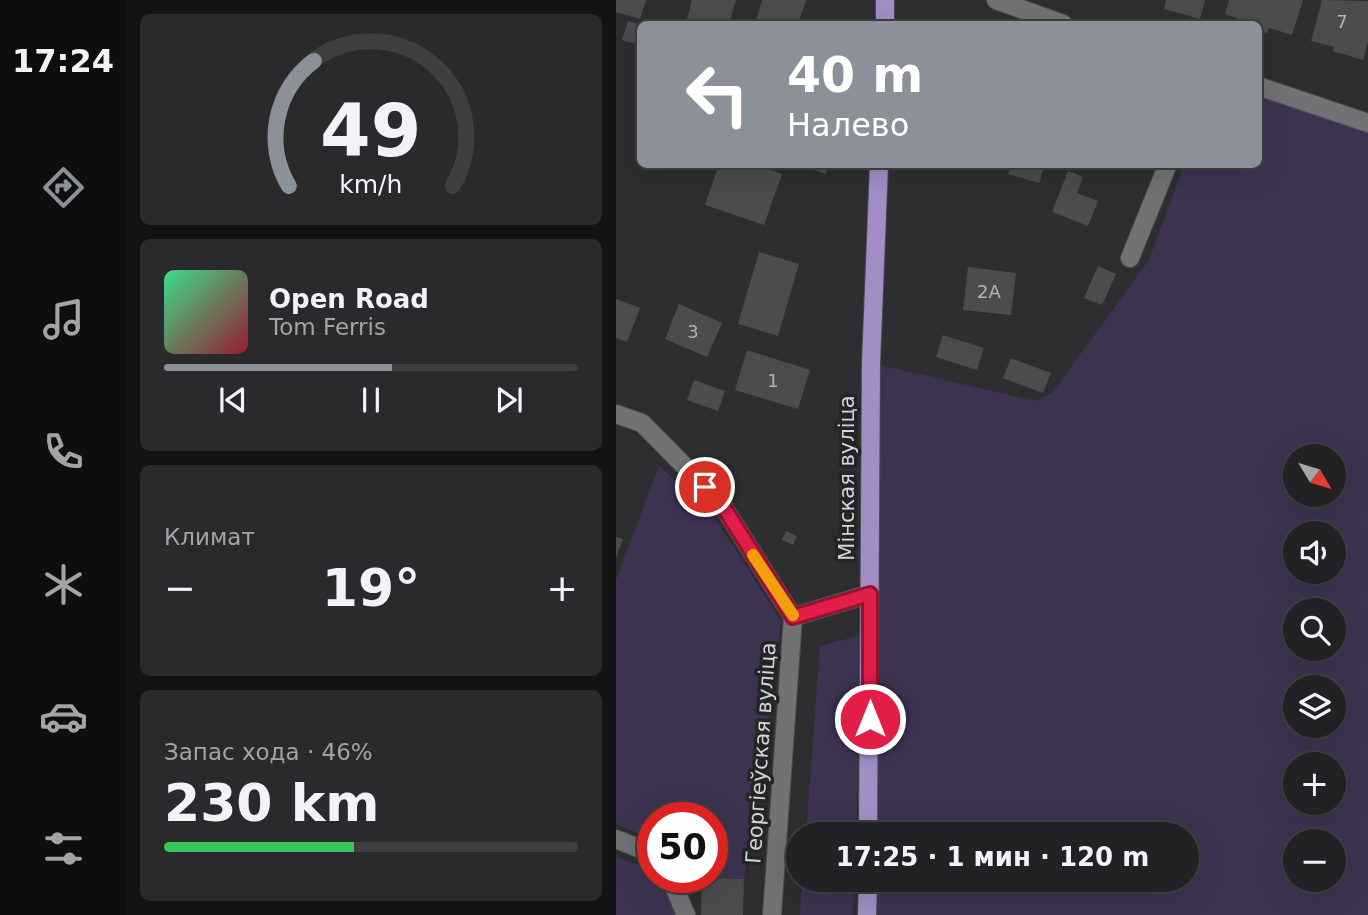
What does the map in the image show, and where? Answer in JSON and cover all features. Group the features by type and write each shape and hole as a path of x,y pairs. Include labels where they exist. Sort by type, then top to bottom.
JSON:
{"main road":[{"path":"885,21 886,0"},
{"name":"Мінская вуліца","path":"869,822 870,363 879,168"},
{"path":"867,915 868,892"}],"street":[{"path":"996,0 1055,21"},
{"path":"1262,87 1368,123"},
{"path":"1130,258 1165,168"},
{"name":"Георгіеўская вуліца","path":"616,414 642,423 721,503 793,617 772,915"},
{"path":"793,617 870,594"},
{"path":"616,839 637,847"},
{"path":"677,893 686,915"}],"shaded area":[{"path":"1262,87 1368,123 1368,915 867,915 868,892 1199,892 1199,822 868,822 871,363 1035,401 1053,392 1149,260 1183,168 1262,168"},
{"path":"659,466 713,515 781,621 744,879 728,879 728,802 637,802 637,833 616,824 616,580"},
{"path":"862,635 856,822 807,822 820,646"},
{"path":"616,857 637,864 637,893 666,893 676,915 616,915"},
{"path":"801,892 854,892 853,915 800,915"}],"building":[{"path":"616,0 646,0 640,19 616,12"},
{"path":"692,0 736,0 730,21 687,21"},
{"path":"762,0 806,0 799,21 756,21"},
{"path":"1166,0 1205,0 1200,19 1164,9"},
{"path":"1229,0 1303,0 1292,35 1269,28 1267,33 1262,32 1262,21 1238,21 1239,19 1225,14"},
{"path":"1322,0 1368,1 1368,42 1363,60 1333,51 1334,47 1311,41"},
{"path":"628,21 637,23 637,44 622,40"},
{"path":"718,168 765,168 782,174 764,225 705,205"},
{"path":"809,168 827,168 826,174"},
{"path":"1010,168 1044,168 1039,183 1008,174"},
{"path":"1068,171 1083,177 1077,193 1098,201 1088,226 1052,212"},
{"path":"759,252 799,264 778,336 738,324"},
{"path":"1098,266 1116,274 1102,305 1084,298"},
{"path":"968,267 1016,273 1011,315 963,310"},
{"path":"616,299 640,308 627,342 616,338"},
{"path":"679,304 722,323 707,357 665,339"},
{"path":"943,335 984,348 977,370 936,357"},
{"path":"747,350 810,370 798,409 735,390"},
{"path":"1011,358 1051,373 1043,393 1003,378"},
{"path":"694,380 725,391 718,411 687,400"},
{"path":"786,531 797,536 793,545 782,540"},
{"path":"616,537 623,539 616,557"},
{"path":"728,879 744,879 743,915 701,915 702,893 728,893"}],"slow traffic":[{"path":"753,555 793,615"}],"route":[{"path":"705,487 721,503 793,617 870,594 870,719"}]}
